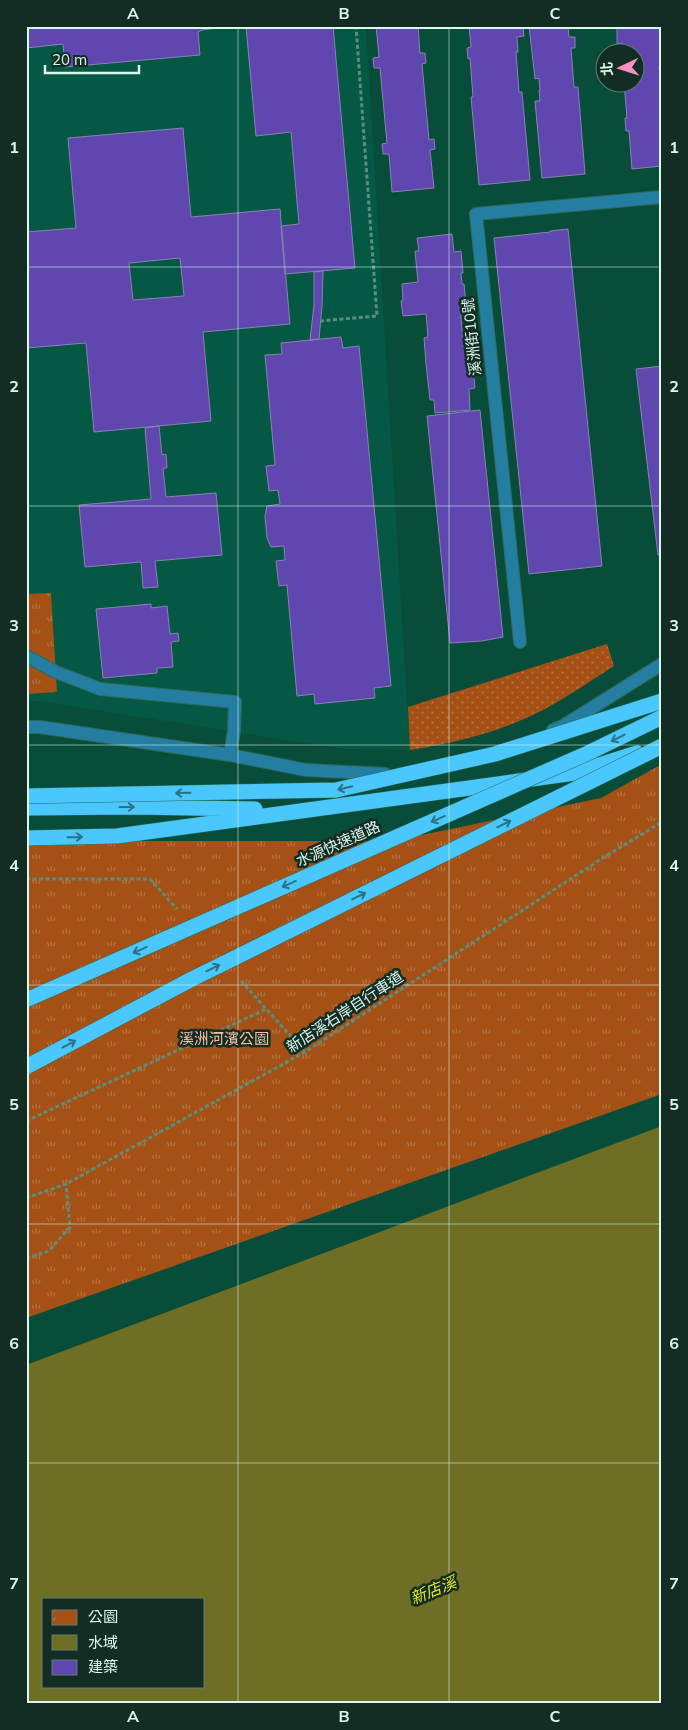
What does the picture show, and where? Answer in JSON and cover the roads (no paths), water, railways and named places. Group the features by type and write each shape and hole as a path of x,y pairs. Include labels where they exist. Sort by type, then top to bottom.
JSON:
{"highway":[{"path":"26,796 336,790 495,754 662,701"},
{"name":"水源快速道路","path":"26,1000 588,753 662,717"},
{"path":"26,838 117,836 574,773 662,746"},
{"path":"26,1067 192,978 662,746"},
{"path":"26,808 132,807 304,810"}],"lane":[{"name":"溪洲街10號","path":"520,642 476,214 662,197"},
{"path":"26,656 56,672 100,689 235,702 234,731 230,755"},
{"path":"26,727 40,727 230,755 306,770 374,775 433,771 488,758 563,726 662,664"}],"water":[{"name":"新店溪","path":"662,1126 662,1704 26,1704 26,1365"}],"park label":[{"name":"溪洲河濱公園","path":"224,1039"}]}
